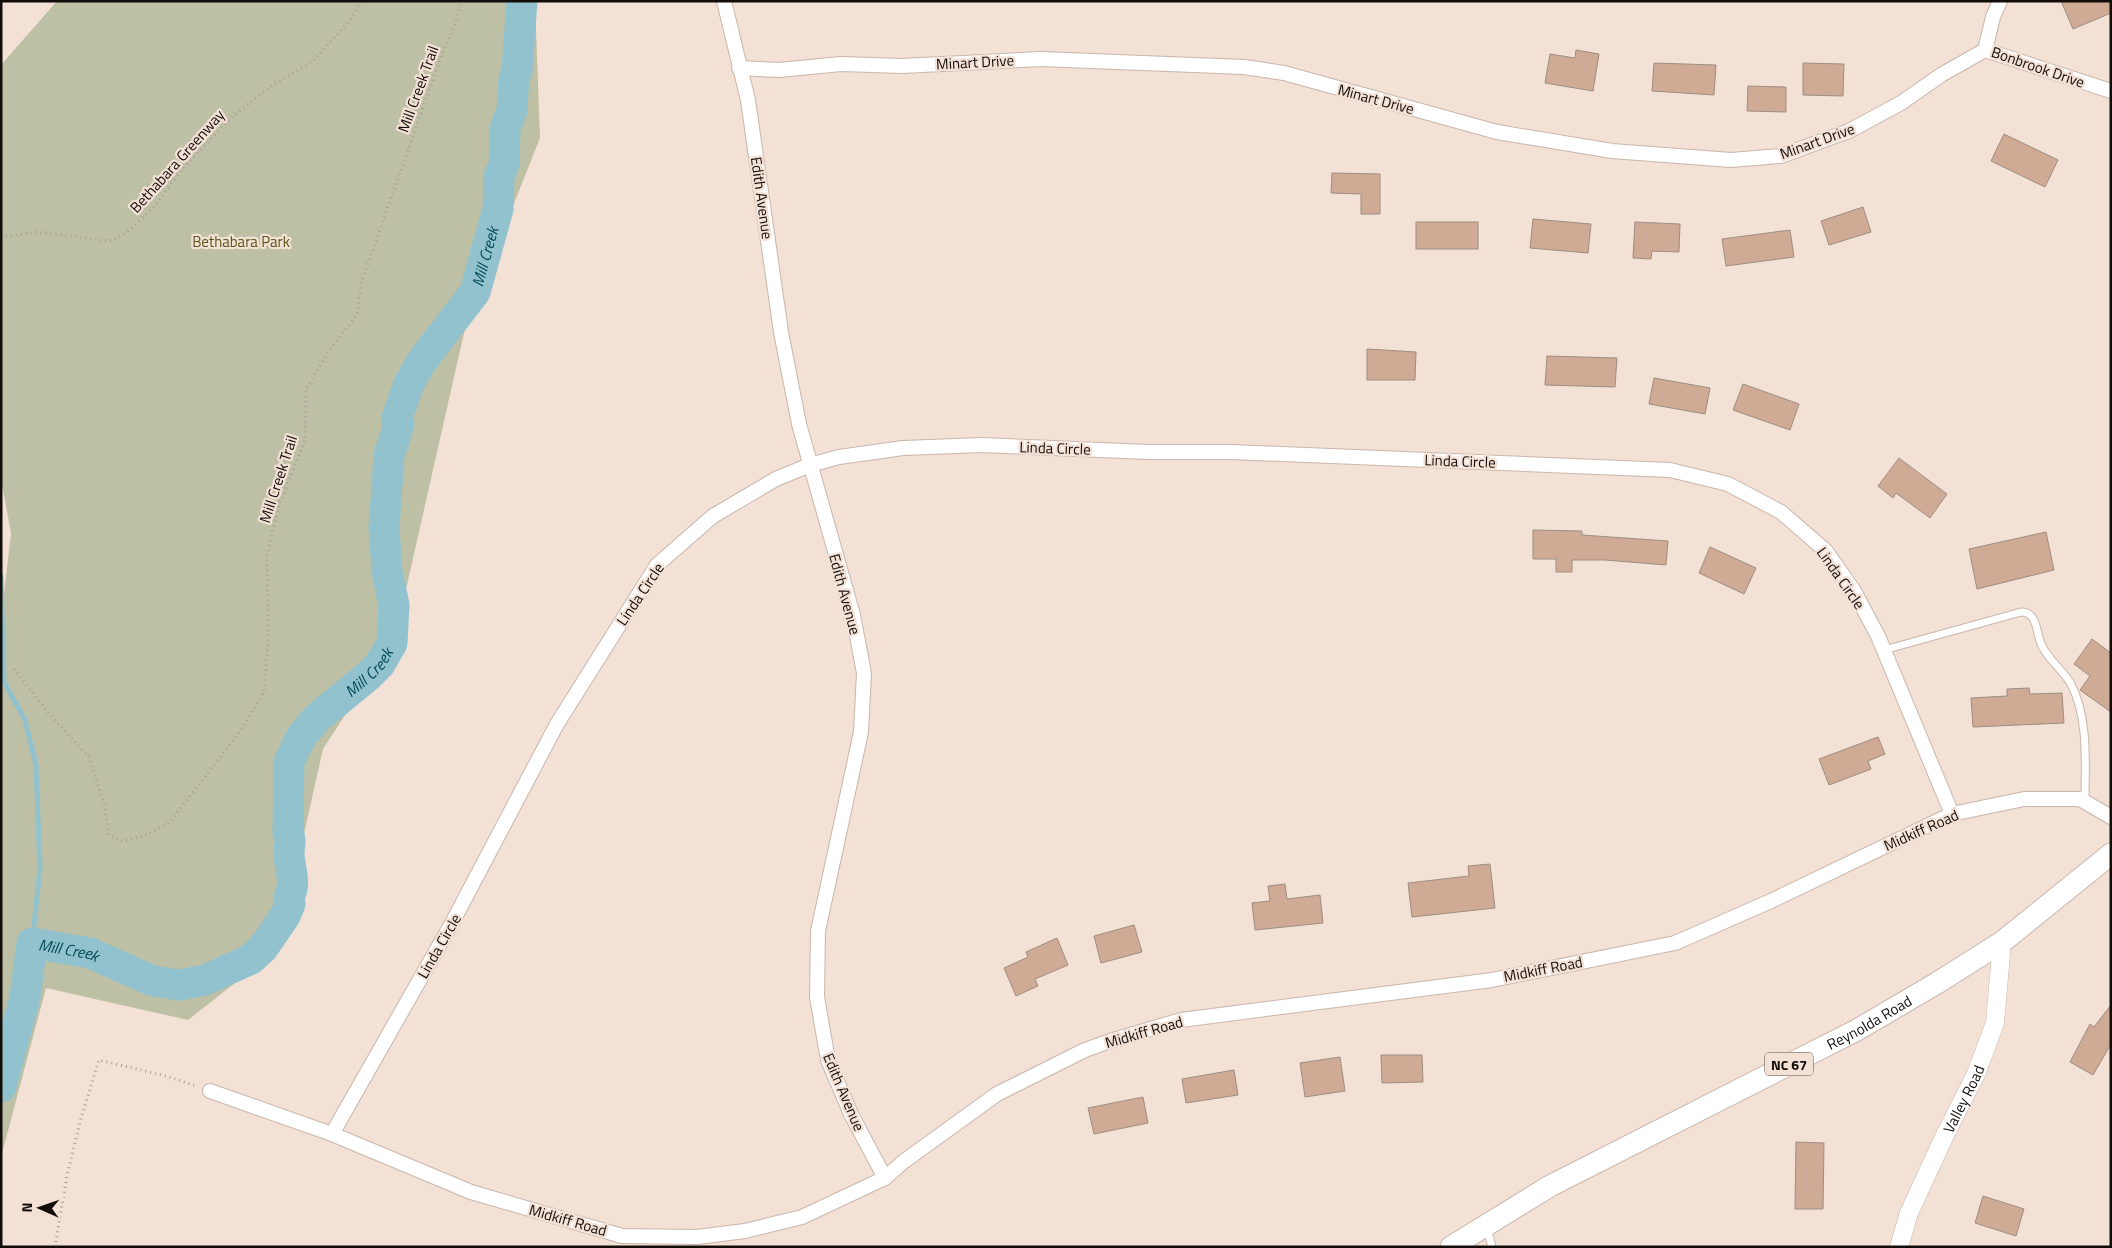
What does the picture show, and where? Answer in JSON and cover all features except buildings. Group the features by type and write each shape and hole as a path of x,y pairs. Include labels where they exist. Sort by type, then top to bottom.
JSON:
{"main road":[{"name":"Reynolda Road","path":"1454,1246 1550,1186 1857,1030 2002,942 2111,854"}],"street":[{"name":"Edith Avenue","path":"724,1 748,100 781,332 799,424 853,614 864,673 861,732 818,930 817,997 828,1060 852,1114 885,1178"},
{"name":"Bonbrook Drive","path":"2000,1 1993,17 1984,50 2111,91"},
{"name":"Minart Drive","path":"739,68 779,70 841,64 902,66 1041,59 1244,67 1284,74 1497,132 1612,151 1731,160 1781,156 1848,131 1900,103 1984,50"},
{"name":"Linda Circle","path":"332,1134 452,924 557,724 657,565 713,516 776,479 810,465 840,457 903,448 982,445 1149,452 1260,453 1670,470 1728,484 1781,512 1826,551 1854,591 1884,650 1952,814"},
{"name":"Midkiff Road","path":"210,1091 332,1134 471,1192 622,1236 697,1237 745,1231 802,1217 885,1178 903,1162 997,1094 1085,1050 1110,1041 1181,1020 1492,980 1675,943 1771,901 1952,814 2024,799 2080,799 2111,817"},
{"name":"Valley Road","path":"1899,1247 1909,1213 1976,1074 1995,1023 2002,942"}],"lane":[{"path":"1884,650 2021,612 2026,612 2032,616 2040,643 2052,662 2070,684 2078,705 2085,750 2085,802"},
{"path":"1487,1226 1492,1247"}],"path":[{"name":"Bethabara Greenway","path":"1,237 37,232 109,241 126,234 155,206 182,169 233,116 271,86 311,63 352,18 360,1"},
{"name":"Mill Creek Trail","path":"14,668 50,714 89,757 104,802 109,835 122,841 143,836 169,823 241,730 264,692 268,643 267,555 280,502 304,441 306,389 328,352 357,315 362,280 441,57 455,26 460,1"},
{"path":"55,1247 67,1176 81,1118 99,1060 166,1076 210,1091"}],"green space":[{"name":"Bethabara Park","path":"57,1 535,1 540,138 466,324 395,638 323,749 278,949 188,1020 46,988 1,1157 1,621 11,533 1,479 1,65"}],"waterway":[{"name":"Mill Creek","path":"1,1087 25,997 32,943 90,953 153,981 179,985 205,980 251,959 263,948 285,916 290,904 289,897 292,886 288,833 289,762 301,737 317,718 368,676 380,664 392,643 394,605 387,572 384,527 389,456 399,424 397,418 408,386 422,361 475,292 498,209 499,177 504,164 505,129 512,110 514,78 517,71 522,1"},
{"path":"1,576 4,682 25,720 36,765 40,869 32,943"}]}
